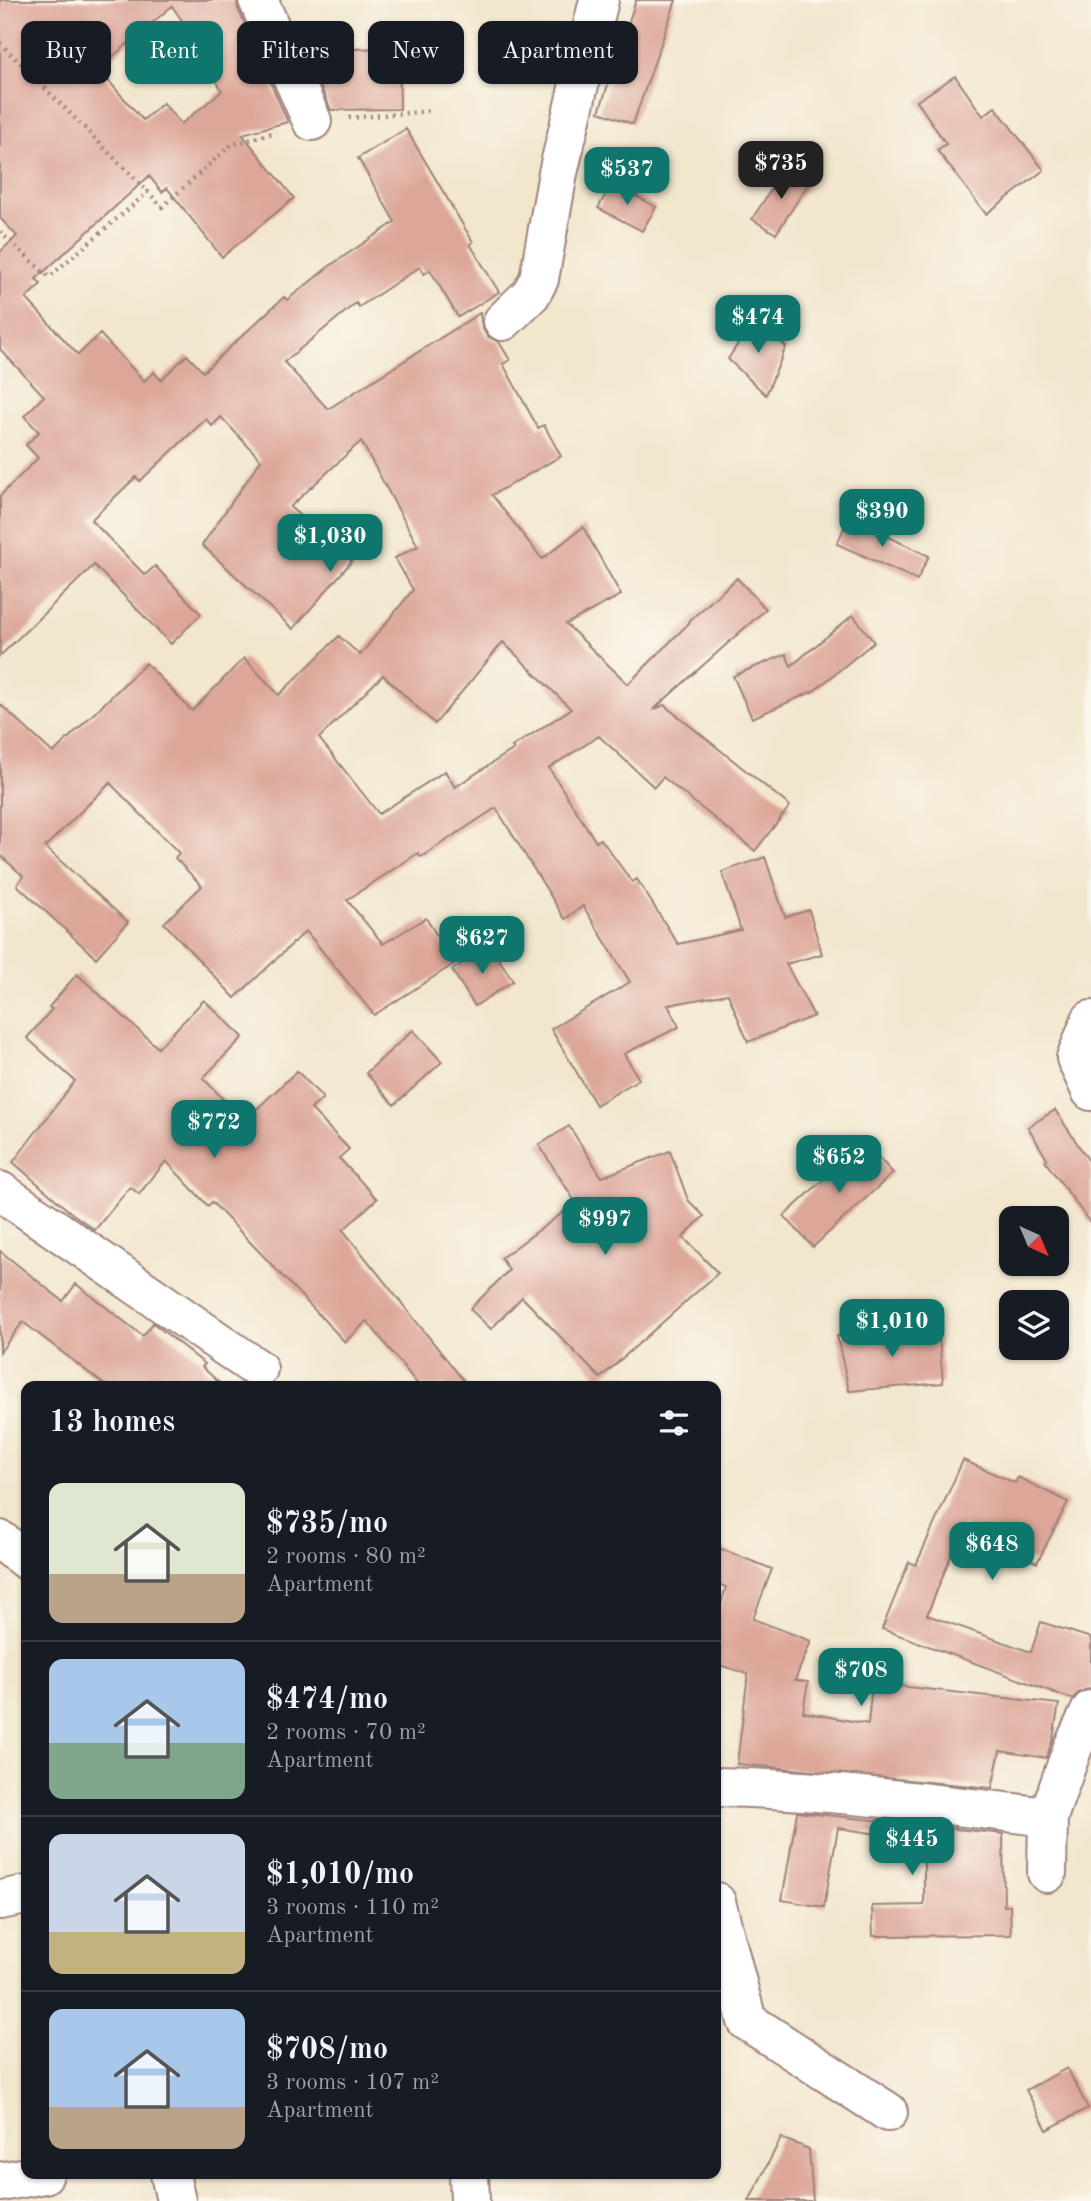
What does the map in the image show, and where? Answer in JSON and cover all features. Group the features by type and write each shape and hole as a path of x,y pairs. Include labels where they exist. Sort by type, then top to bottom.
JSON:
{"street":[{"path":"258,0 313,121"},
{"path":"503,321 531,294 539,279 558,173 599,0"},
{"path":"1091,1020 1076,1058 1091,1091"},
{"path":"0,1191 258,1370"},
{"path":"0,1540 21,1556"},
{"path":"1047,1873 1048,1817 1073,1747 1091,1710"},
{"path":"721,1787 831,1794 1048,1817"},
{"path":"0,1900 21,1896"},
{"path":"721,1921 747,2021 887,2112"},
{"path":"0,2182 21,2178"},
{"path":"171,2179 176,2201"},
{"path":"469,2179 470,2201"}],"path":[{"path":"0,43 162,207"},
{"path":"0,232 49,277 148,192"}],"building":[{"path":"0,0 237,0 243,21 237,21 237,84 271,84 288,122 242,134 294,198 222,257 167,188 162,192 149,176 36,279 41,284 26,298 78,355 100,334 144,381 154,372 161,380 187,355 203,372 284,297 287,300 331,265 395,222 358,158 406,129 473,242 470,244 499,292 458,317 430,270 424,274 420,267 359,307 356,303 284,362 328,409 480,313 482,327 487,336 499,342 510,360 503,364 538,428 544,425 561,456 492,495 542,559 583,527 621,595 566,624 628,684 689,621 737,578 766,609 653,710 664,705 790,806 755,851 663,777 654,787 599,736 549,768 596,842 601,839 632,882 637,879 678,944 741,930 722,872 765,857 785,917 809,910 822,954 786,964 814,1016 748,1042 728,994 668,1005 679,1027 624,1054 639,1079 596,1105 551,1029 630,982 583,906 565,919 496,808 421,857 418,853 347,900 383,944 426,918 454,964 374,1015 306,931 235,998 164,923 202,886 175,858 179,853 110,783 45,847 128,922 96,958 17,885 23,876 0,855 0,704 53,753 146,663 192,711 244,658 279,695 339,636 360,655 413,590 395,558 418,546 361,441 290,507 352,561 293,629 202,545 261,460 221,417 212,426 206,419 140,481 136,477 91,520 145,575 155,566 201,614 171,644 94,565 0,656 0,496 38,458 26,445 39,432 24,416 44,396 0,349 0,252 17,236 0,218","holes":["172,6 182,21 223,21 223,84 218,84 222,91 181,124 163,103 143,120 111,84 21,84 21,21 111,21 111,58 125,46 125,21 154,21","503,642 571,709 455,787 445,771 379,814 319,738 383,675 435,724"]},
{"path":"636,0 676,0 633,124 599,112 608,84 638,84 638,21 629,21"},
{"path":"354,49 368,49 368,84 400,84 400,109 331,110 319,84 354,84"},
{"path":"955,76 983,116 995,107 1044,170 986,214 937,150 946,144 917,101"},
{"path":"786,167 809,183 776,234 752,219"},
{"path":"612,183 656,207 642,231 598,208"},
{"path":"756,316 786,347 766,395 728,359"},
{"path":"848,518 929,556 917,580 837,544"},
{"path":"853,615 874,642 814,691 752,718 733,676 786,654 791,666"},
{"path":"490,945 513,981 475,1006 452,970"},
{"path":"77,974 158,1048 204,1000 243,1037 203,1078 244,1121 297,1071 323,1098 311,1109 349,1149 339,1158 377,1199 343,1230 464,1381 415,1381 367,1321 345,1342 212,1202 208,1206 166,1161 139,1194 130,1187 95,1230 70,1212 13,1162 75,1081 27,1038 52,1009 49,1007"},
{"path":"413,1030 442,1062 394,1105 366,1073"},
{"path":"1055,1110 1091,1164 1091,1224 1045,1161 1047,1159 1028,1127"},
{"path":"569,1126 602,1177 670,1151 688,1200 704,1216 683,1237 718,1273 600,1378 522,1297 491,1329 470,1309 509,1270 501,1258 576,1203 539,1145"},
{"path":"864,1142 893,1173 813,1247 784,1216"},
{"path":"0,1251 63,1301 76,1284 143,1336 153,1323 205,1364 202,1367 217,1381 100,1381 23,1322 0,1352"},
{"path":"938,1328 943,1383 849,1391 837,1336"},
{"path":"963,1460 1015,1483 1018,1477 1068,1502 1037,1563 963,1526 927,1615 1031,1652 1041,1622 1091,1638 1091,1688 1079,1692 1072,1699 882,1629 909,1562 916,1565"},
{"path":"721,1549 772,1569 753,1619 811,1641 795,1680 808,1682 803,1712 868,1724 872,1683 1059,1704 1053,1738 1046,1758 1000,1751 992,1788 737,1764 748,1674 721,1666 721,1604 726,1587 721,1585"},
{"path":"797,1812 1003,1834 1004,1906 1010,1905 1011,1935 873,1936 872,1906 924,1905 924,1841 838,1828 824,1907 782,1900"},
{"path":"1067,2068 1088,2108 1047,2130 1026,2090"},
{"path":"781,2138 809,2149 813,2201 749,2201"}]}
